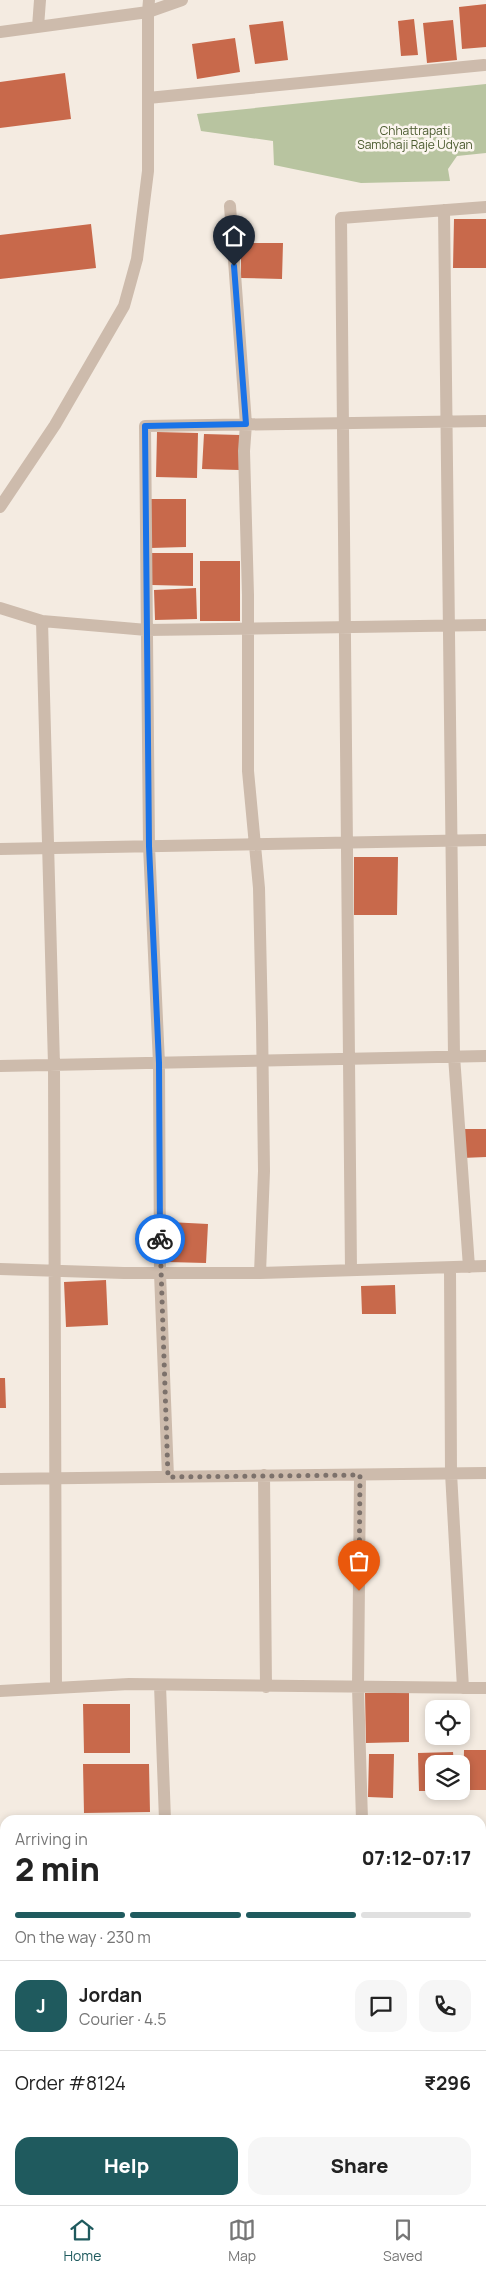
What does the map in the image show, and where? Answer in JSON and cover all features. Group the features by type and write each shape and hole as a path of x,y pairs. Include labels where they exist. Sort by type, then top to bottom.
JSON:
{"street":[{"path":"38,27 40,0"},
{"path":"0,32 38,27 182,0"},
{"path":"0,507 56,425 124,306 137,259 148,171 149,6"},
{"path":"148,98 484,65"},
{"path":"230,206 246,424 244,451 248,629 248,771 259,888 264,1171 260,1273"},
{"path":"351,1270 341,218 486,207"},
{"path":"444,210 453,840 454,1056 469,1267"},
{"path":"168,1477 160,1273 159,1063 149,846 145,426 486,421"},
{"path":"0,608 42,621 147,630 486,625"},
{"path":"42,621 54,1065 56,1688"},
{"path":"0,849 486,840"},
{"path":"0,1066 486,1056"},
{"path":"0,1269 160,1273 260,1273 486,1266"},
{"path":"450,1268 451,1473 463,1688"},
{"path":"0,1479 486,1473"},
{"path":"360,1475 358,1687 362,1815"},
{"path":"264,1476 266,1687"},
{"path":"0,1692 56,1688 160,1685 486,1688"},
{"path":"160,1685 165,1815"}],"green space":[{"name":"Chhattrapati Sambhaji Raje Udyan","path":"486,84 486,153 457,156 448,169 450,181 361,183 274,165 273,141 201,131 197,114"}],"building":[{"path":"486,4 486,47 462,49 459,7"},
{"path":"414,19 418,55 401,56 398,21"},
{"path":"453,20 457,60 427,63 423,23"},
{"path":"283,21 288,60 255,64 249,25"},
{"path":"235,38 240,72 197,79 192,44"},
{"path":"65,73 71,119 0,128 0,82"},
{"path":"454,219 486,219 486,268 453,268"},
{"path":"91,224 96,268 0,279 0,235"},
{"path":"241,243 283,243 282,279 241,278"},
{"path":"157,432 198,433 197,478 156,477"},
{"path":"204,434 240,435 239,470 202,469"},
{"path":"150,499 186,499 186,547 150,548"},
{"path":"152,553 193,553 193,586 152,585"},
{"path":"200,561 240,561 240,621 200,621"},
{"path":"196,588 197,619 155,620 154,590"},
{"path":"354,857 398,857 397,915 354,915"},
{"path":"461,1129 486,1129 486,1157 462,1158"},
{"path":"169,1222 208,1224 206,1263 167,1262"},
{"path":"106,1280 108,1325 66,1327 64,1282"},
{"path":"395,1285 396,1314 362,1314 361,1286"},
{"path":"0,1378 5,1378 6,1408 0,1408"},
{"path":"409,1692 409,1742 366,1743 365,1693"},
{"path":"83,1704 130,1704 130,1753 84,1753"},
{"path":"464,1750 486,1750 486,1790 470,1790 470,1755 464,1755"},
{"path":"453,1752 453,1755 425,1755 425,1791 419,1791 418,1753"},
{"path":"369,1754 394,1754 393,1798 368,1797"},
{"path":"83,1764 149,1764 150,1812 84,1813"}],"way so far":[{"path":"160,1239 168,1477 360,1475 359,1591"}],"route":[{"path":"160,1239 159,1063 149,846 145,426 246,424 234,266"}]}
